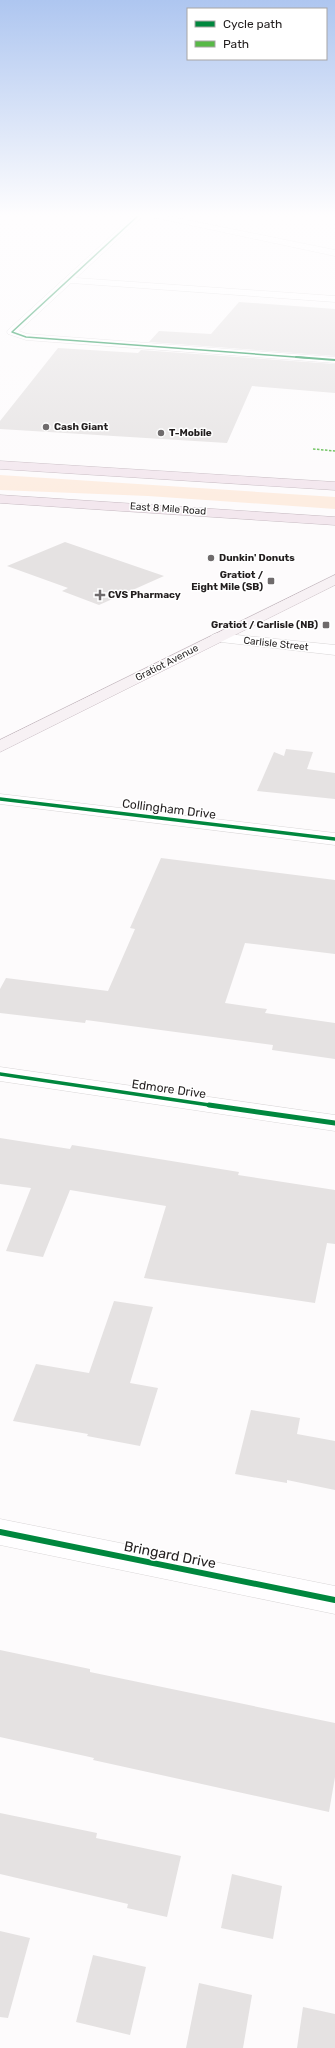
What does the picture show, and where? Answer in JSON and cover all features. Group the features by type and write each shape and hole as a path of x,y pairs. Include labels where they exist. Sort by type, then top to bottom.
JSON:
{"highway":[{"path":"0,465 335,486"},
{"name":"East 8 Mile Road","path":"0,499 335,521"}],"main road":[{"name":"Gratiot Avenue","path":"0,747 335,579"}],"street":[{"path":"36,309 15,328 12,332 14,334 41,338 335,360"},
{"name":"Carlisle Street","path":"217,638 335,650"},
{"name":"Collingham Drive","path":"0,799 335,839"},
{"name":"Edmore Drive","path":"0,1074 335,1123"},
{"name":"Bringard Drive","path":"0,1532 335,1600"}],"shaded area":[{"path":"0,475 335,497 335,509 148,496 0,490"}],"building":[{"path":"233,309 335,309 335,356 149,342 159,331 211,334"},
{"path":"58,348 138,353 141,350 335,364 335,393 252,386 227,443 0,429 0,421"},
{"name":"CVS Pharmacy","path":"65,542 164,576 99,605 62,591 68,588 7,566"},
{"path":"286,749 313,752 307,769 335,773 335,799 257,791 274,752 284,756"},
{"path":"161,858 335,880 335,954 245,943 225,1003 267,1009 265,1013 335,1023 335,1059 272,1050 273,1045 86,1020 85,1023 0,1013 0,989 6,978 108,991 135,929 130,928"},
{"path":"0,1138 70,1149 72,1145 239,1172 238,1175 335,1190 335,1244 327,1243 315,1303 144,1278 166,1206 70,1190 43,1257 6,1251 31,1188 0,1184"},
{"path":"114,1301 153,1307 130,1383 158,1388 140,1446 87,1436 88,1434 13,1421 36,1364 89,1373"},
{"path":"251,1410 300,1418 297,1434 335,1441 335,1490 287,1480 287,1483 235,1474"},
{"path":"0,1650 90,1669 90,1672 335,1723 335,1777 329,1812 93,1760 94,1758 0,1737"},
{"path":"0,1813 97,1833 96,1838 181,1856 167,1917 127,1908 128,1904 0,1874"},
{"path":"232,1874 282,1886 273,1939 221,1928"},
{"path":"0,1931 30,1938 8,2018 0,2017"},
{"path":"93,1955 146,1967 130,2035 76,2022"},
{"path":"199,1983 252,1995 243,2048 186,2048"},
{"path":"303,2007 335,2014 335,2048 297,2048"}],"marked path":[{"path":"313,449 335,451"}],"cycle path":[{"path":"37,309 12,332 26,337 335,360"},
{"path":"0,799 335,839"},
{"path":"0,1074 335,1123"},
{"path":"0,1532 335,1600"}],"place":[{"name":"Cash Giant","path":"46,427"},
{"name":"T-Mobile","path":"161,433"},
{"name":"Dunkin' Donuts","path":"211,558"},
{"name":"Gratiot / Eight Mile (SB)","path":"271,581"},
{"name":"CVS Pharmacy","path":"100,595"},
{"name":"Gratiot / Carlisle (NB)","path":"326,625"}]}
